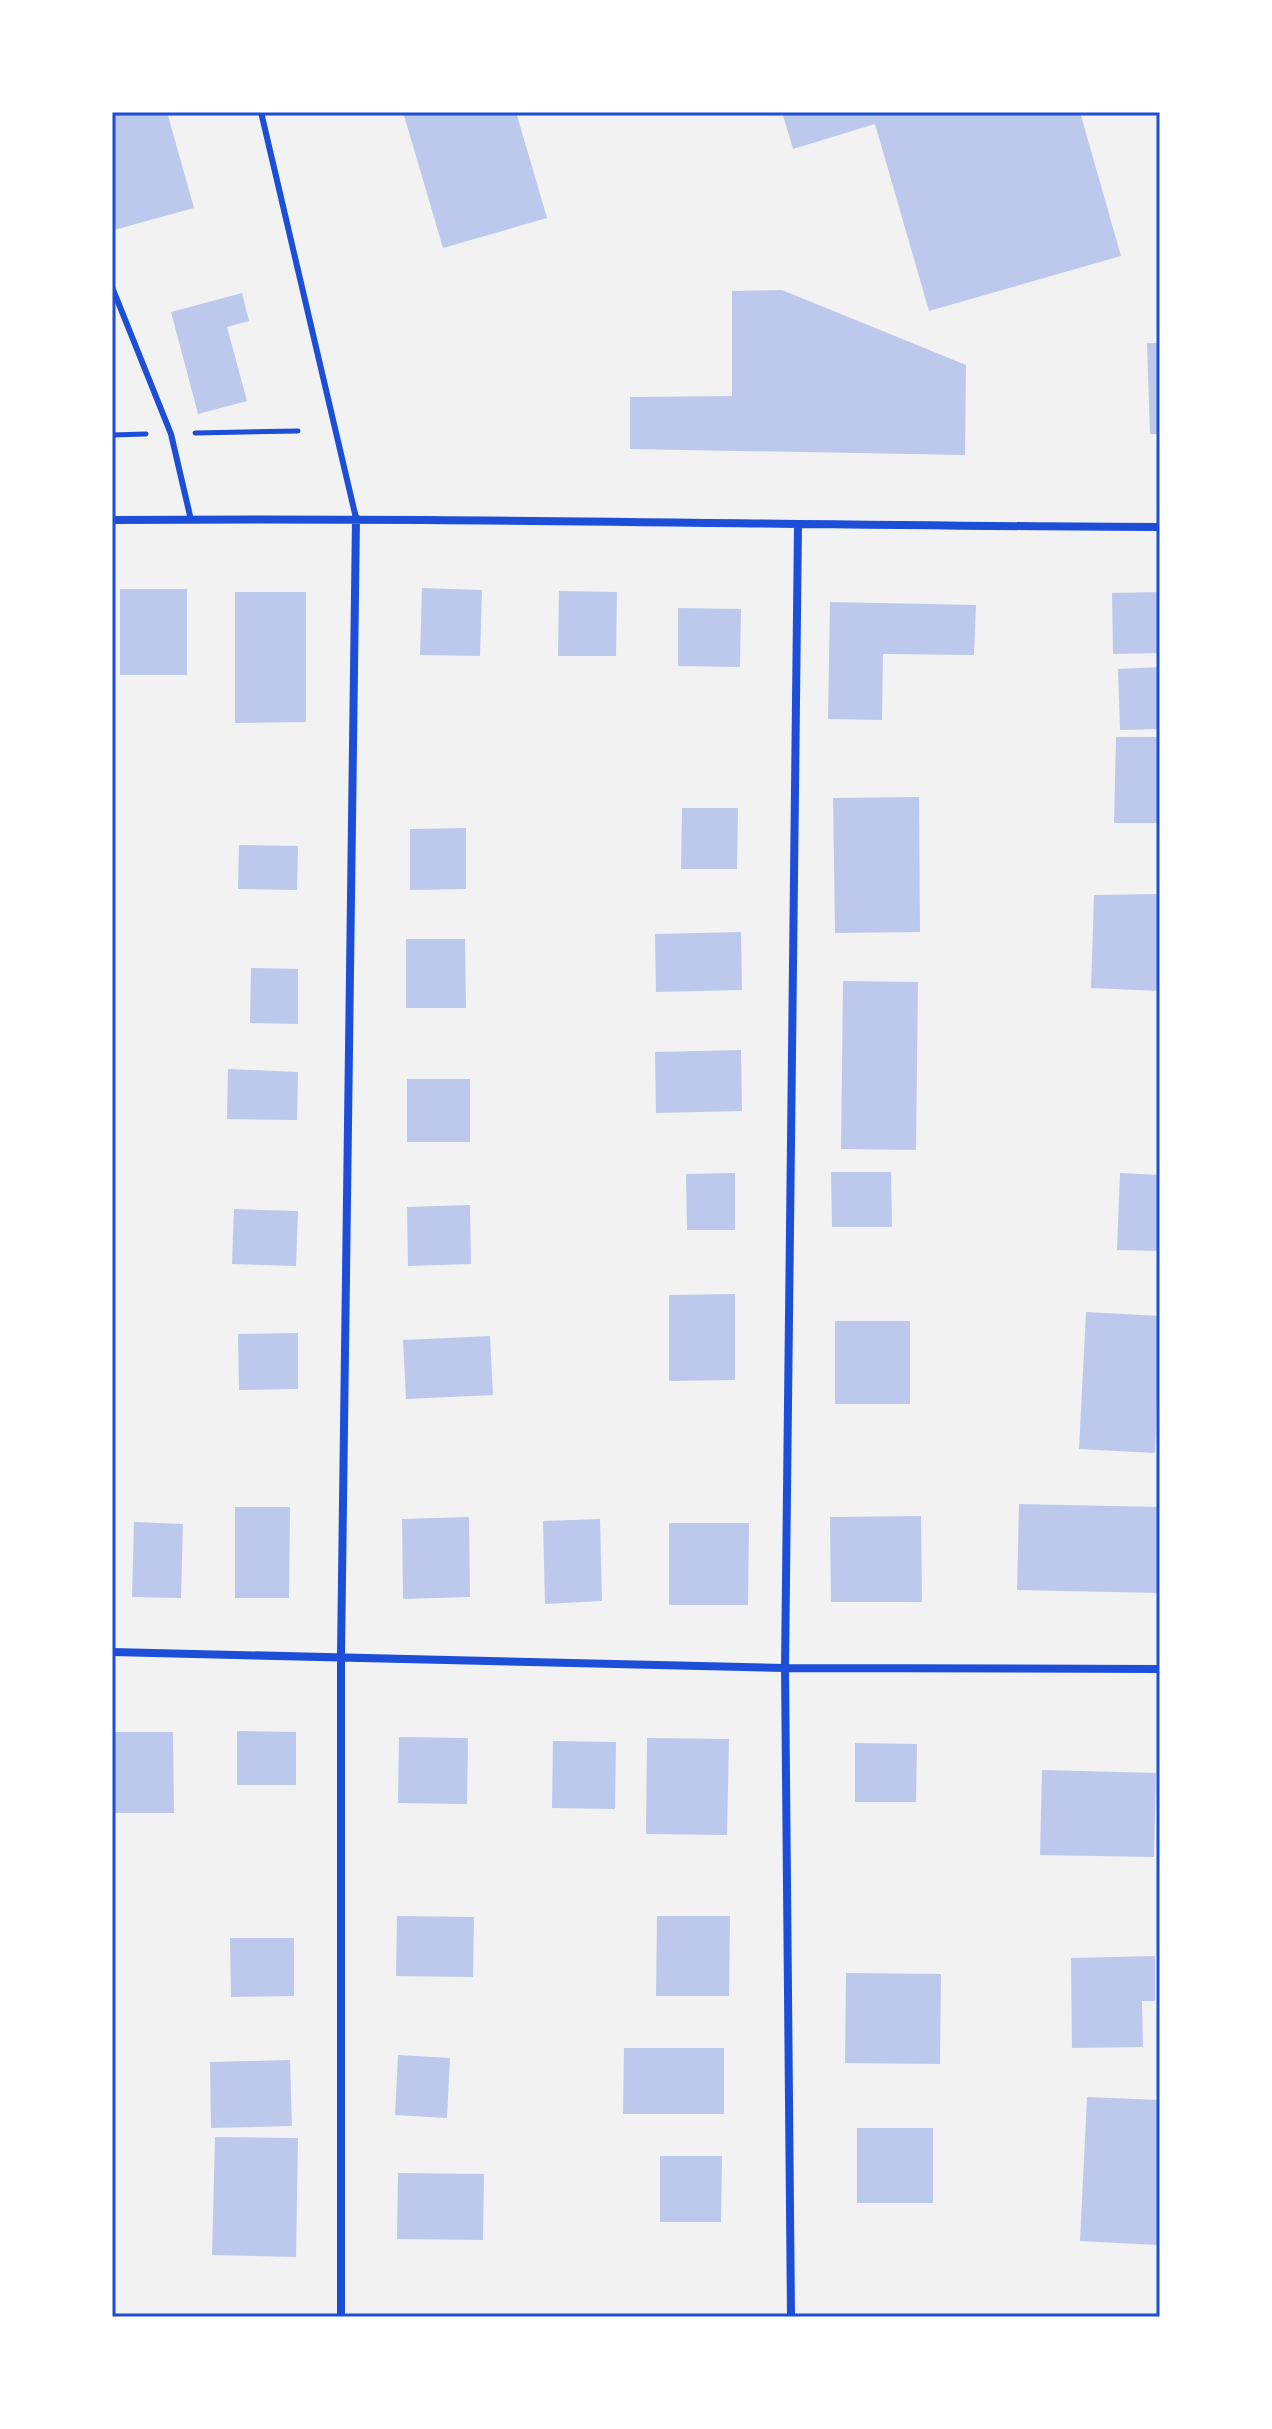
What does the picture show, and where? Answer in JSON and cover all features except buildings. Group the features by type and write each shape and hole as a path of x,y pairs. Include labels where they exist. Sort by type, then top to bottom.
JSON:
{"street":[{"path":"341,2317 341,1655 356,518"},
{"path":"112,520 356,518 798,526 1160,527"},
{"path":"791,2317 785,1668 798,526"},
{"path":"112,1652 341,1655 785,1668 1160,1669"}],"lane":[{"path":"261,112 356,518"},
{"path":"112,287 171,434 191,520"}],"path":[{"path":"112,435 298,431"}]}
